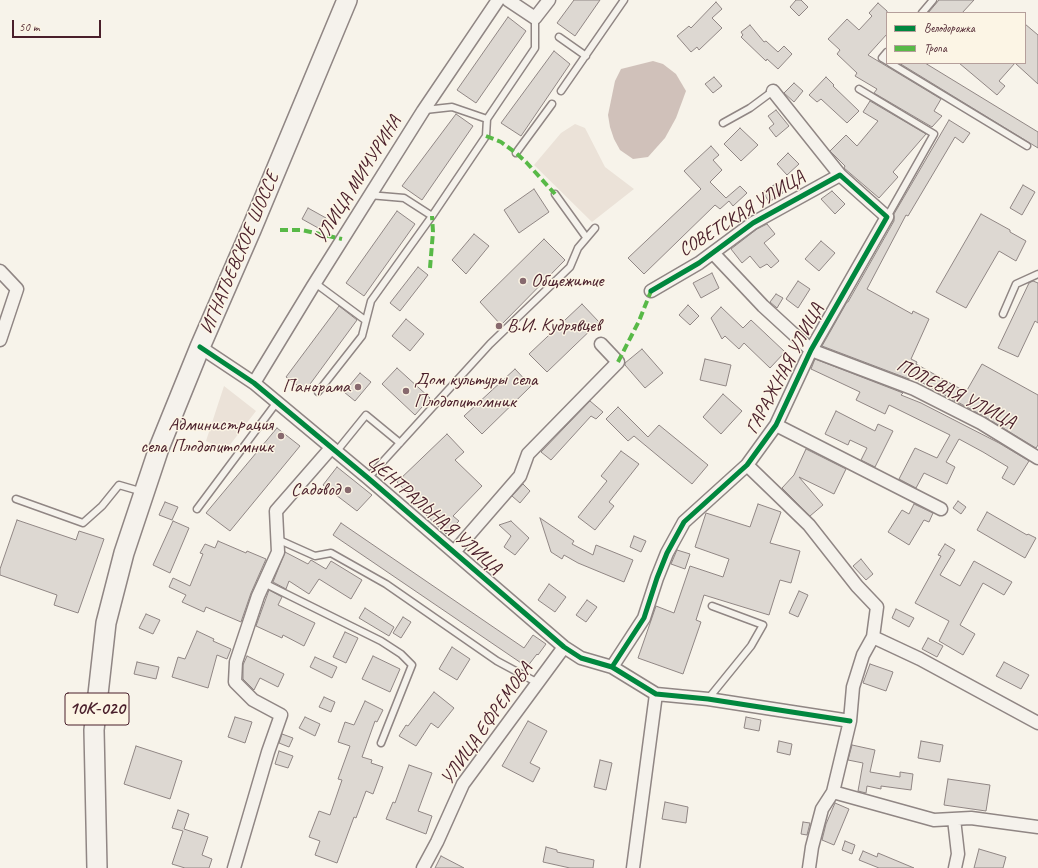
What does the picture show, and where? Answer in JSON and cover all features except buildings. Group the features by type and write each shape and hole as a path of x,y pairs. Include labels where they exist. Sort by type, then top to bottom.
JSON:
{"main road":[{"name":"ИГНАТЬЕВСКОЕ ШОССЕ","path":"97,868 94,730 106,623 124,553 159,448 346,0"}],"street":[{"name":"УЛИЦА МИЧУРИНА","path":"254,383 423,111 498,0"},
{"path":"508,0 535,18 548,0"},
{"path":"773,91 840,175 887,217"},
{"name":"СОВЕТСКАЯ УЛИЦА","path":"651,291 699,263 753,223 840,175"},
{"name":"ГАРАЖНАЯ УЛИЦА","path":"612,667 644,618 667,553 684,522 747,465 776,425 811,350 887,217"},
{"path":"713,253 763,306 811,350"},
{"path":"0,271 17,289 0,340"},
{"path":"454,552 520,476 528,454 618,362 601,344"},
{"name":"ЦЕНТРАЛЬНАЯ УЛИЦА","path":"200,347 254,383 368,478 564,647 581,658 612,667 656,694"},
{"name":"ПОЛЕВАЯ УЛИЦА","path":"811,350 914,389 981,423 1038,458"},
{"path":"776,425 941,509"},
{"path":"234,868 268,752 281,715 252,700 234,682 236,662 258,596 278,552 276,511 334,450"},
{"path":"747,465 808,525 857,586 877,607 873,637 863,655 853,687 850,721 833,792 822,809 812,847 810,868"},
{"path":"873,637 920,659 1038,723"},
{"name":"УЛИЦА ЕФРЕМОВА","path":"423,868 437,842 463,784 564,647"},
{"path":"633,868 656,694 708,699 850,721"},
{"path":"833,792 934,820 971,818 1038,827"},
{"path":"954,819 958,854 956,868"}],"lane":[{"path":"561,91 624,0"},
{"path":"923,12 933,0"},
{"path":"318,392 362,336 371,301 432,216 486,136 487,119 534,48 535,18"},
{"path":"559,37 586,56"},
{"path":"886,53 882,58 886,60"},
{"path":"892,64 1027,146"},
{"path":"859,89 934,134 887,217"},
{"path":"723,123 750,108 773,91"},
{"path":"516,153 552,104"},
{"path":"423,111 452,107 487,119"},
{"path":"555,194 586,237"},
{"path":"369,196 404,198 432,216"},
{"path":"368,478 490,344 570,267 578,248 594,228"},
{"path":"1003,314 1016,284 1038,274"},
{"path":"315,283 366,320"},
{"path":"197,509 277,402"},
{"path":"334,450 366,415 400,443"},
{"path":"16,499 83,523 102,506 119,485 144,492"},
{"path":"277,539 315,556 331,554 386,584 497,661 538,683"},
{"path":"264,582 381,641 401,654 412,665 381,743"},
{"path":"708,699 751,646 763,625 712,606"}],"shaded area":[{"path":"653,61 663,64 676,74 686,91 676,118 665,138 648,157 633,159 620,150 614,139 608,115 615,81 621,69"},
{"path":"575,124 585,128 605,167 634,189 592,222 534,165 561,133"},
{"path":"224,386 256,411 226,450 206,441"}],"marked path":[{"path":"486,136 501,142 516,153 555,194"},
{"path":"430,268 433,232 432,216"},
{"path":"280,230 302,230 342,239"},
{"path":"618,362 639,321 651,291"}],"cycle path":[{"path":"612,667 644,618 667,553 684,522 747,465 776,425 811,350 887,217 840,175 753,223 699,263 651,291"},
{"path":"200,347 254,383 368,478 564,647 581,658 612,667 656,694 708,699 850,721"}],"place":[{"name":"Общежитие","path":"523,281"},
{"name":"В.И. Кудрявцев","path":"499,326"},
{"name":"Панорама","path":"358,387"},
{"name":"Дом культуры села Плодопитомник","path":"406,391"},
{"name":"Администрация села Плодопитомник","path":"281,436"},
{"name":"Садовод","path":"348,490"}]}
